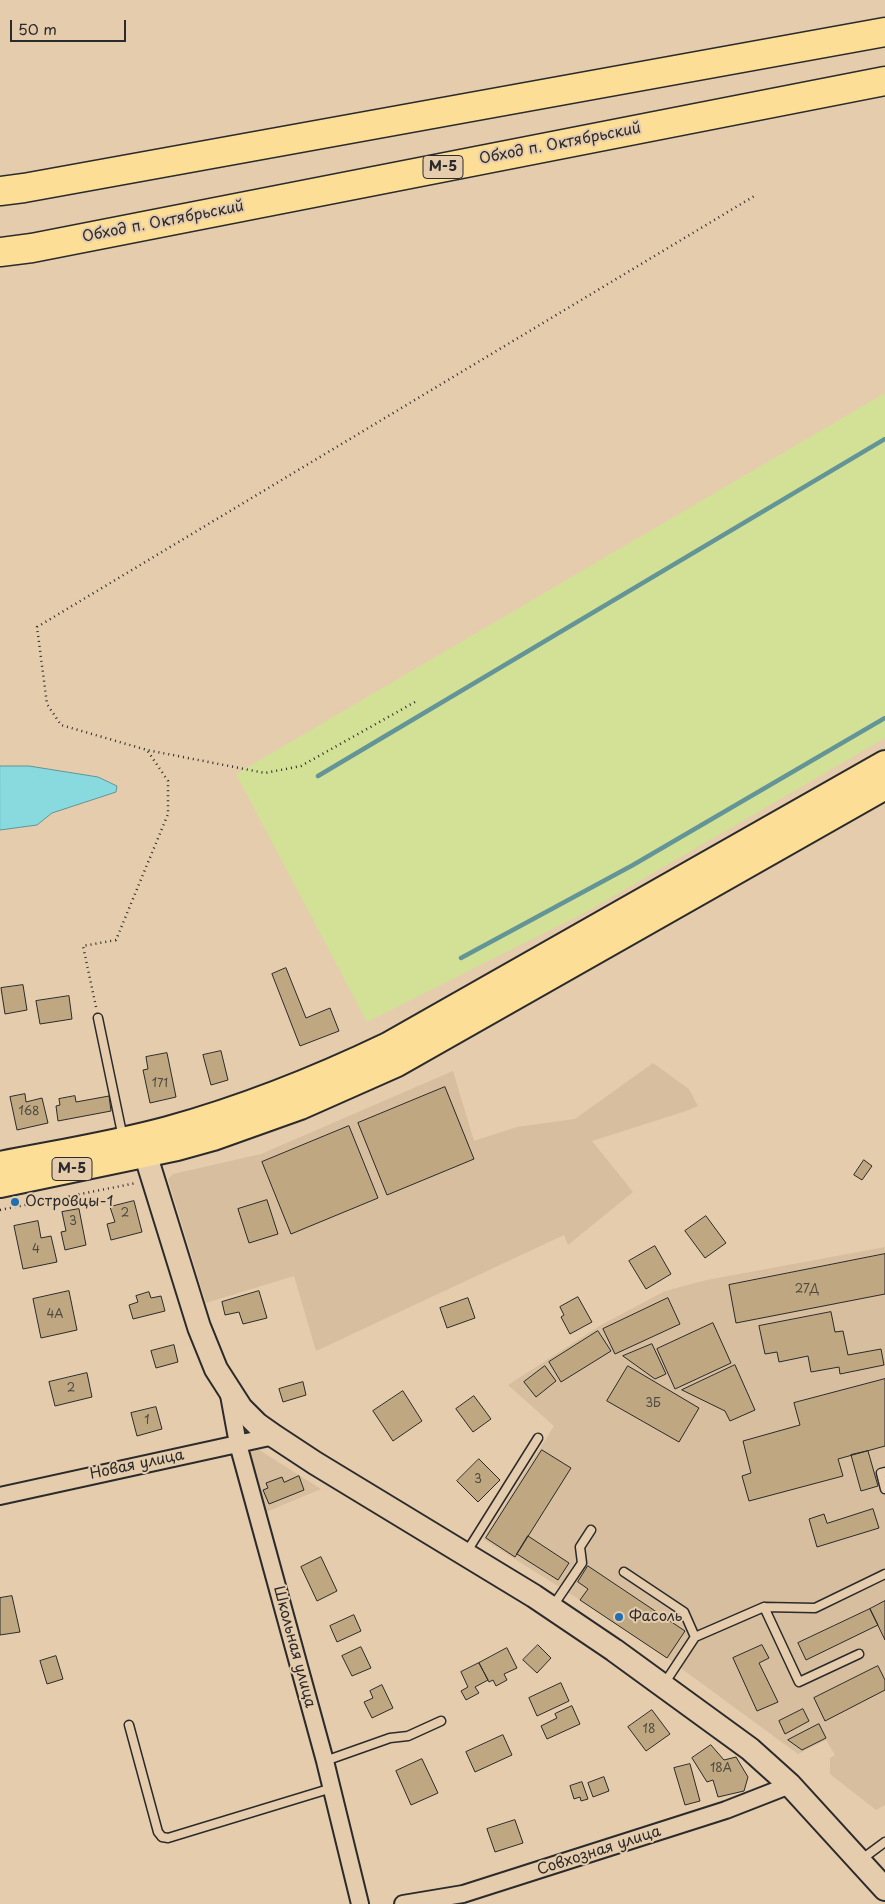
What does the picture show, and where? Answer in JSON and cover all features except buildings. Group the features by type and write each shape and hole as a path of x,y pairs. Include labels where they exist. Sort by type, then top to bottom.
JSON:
{"highway":[{"path":"0,191 885,32"},
{"name":"Обход п. Октябрьский","path":"0,252 52,244 885,81"}],"main road":[{"path":"136,1143 175,1128 254,1103 332,1073 388,1046 885,764"},
{"path":"136,1143 177,1147 261,1121 300,1106 397,1063 885,786"},
{"name":"М-5","path":"0,1166 136,1143"},
{"name":"М-5","path":"0,1184 136,1143"}],"street":[{"path":"136,1143 153,1180 188,1279 199,1327 216,1369 228,1391 257,1424 314,1463 552,1608 614,1650 750,1749 790,1785 885,1889"},
{"name":"Школьная улица","path":"228,1391 238,1444 325,1761 360,1904"},
{"name":"Новая улица","path":"0,1496 274,1436"},
{"name":"Совхозная улица","path":"403,1904 463,1894 726,1810 790,1785"}],"lane":[{"path":"98,1018 136,1143"},
{"path":"465,1554 538,1438"},
{"path":"885,1472 881,1473 885,1489"},
{"path":"552,1608 582,1563 580,1547 591,1530"},
{"path":"624,1572 684,1612 694,1637"},
{"path":"663,1685 694,1637 764,1607 815,1608 885,1574"},
{"path":"764,1607 799,1682 859,1654"},
{"path":"325,1761 390,1738 408,1736 441,1721"},
{"path":"129,1725 158,1832 162,1837 168,1838 332,1788"},
{"path":"860,1860 885,1842"}],"path":[{"path":"415,702 300,766 265,773 147,750 62,725 47,704 37,627 756,195"},
{"path":"98,1018 84,946 116,940 168,814 168,780 147,750"},
{"path":"0,1210 153,1180"}],"shaded area":[{"path":"653,1063 689,1089 698,1106 592,1141 633,1192 568,1245 564,1235 316,1351 294,1276 206,1303 168,1179 173,1174 261,1154 453,1071 474,1141 517,1127 575,1119"},
{"path":"885,1247 885,1805 876,1810 830,1774 830,1758 835,1755 826,1740 798,1754 667,1658 483,1539 554,1426 508,1385 601,1325 665,1291 707,1280"},
{"path":"253,1446 321,1489 266,1512 246,1449"}],"green space":[{"path":"885,393 885,738 588,911 367,1022 236,774"}],"water":[{"path":"0,766 29,766 98,777 117,786 116,792 52,813 37,825 0,830"}],"waterway":[{"path":"318,776 885,439"},
{"path":"461,958 633,865 885,718"}],"place":[{"name":"Островцы-1","path":"15,1202"},
{"name":"Фасоль","path":"619,1617"}]}
